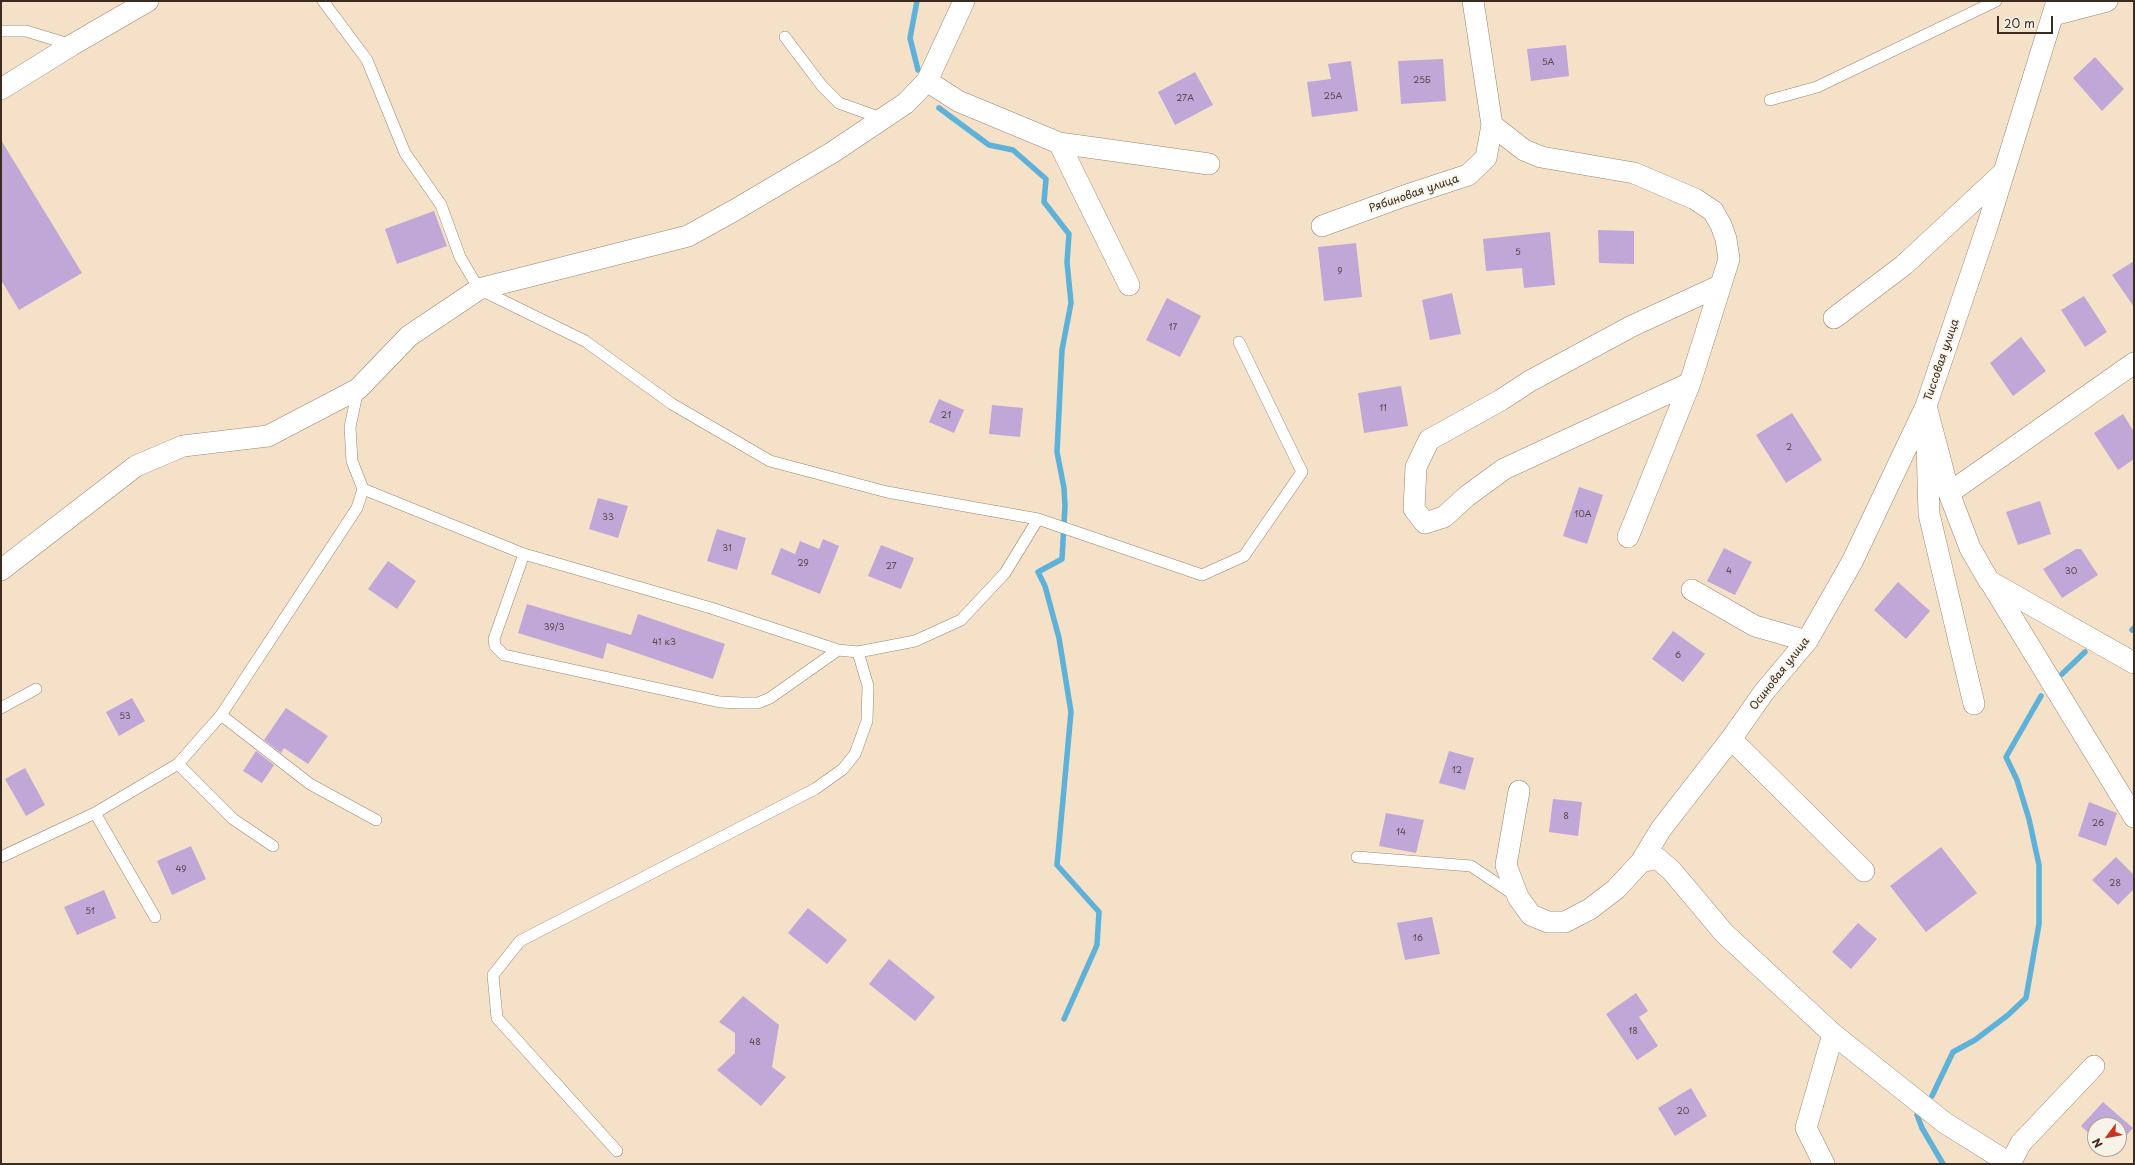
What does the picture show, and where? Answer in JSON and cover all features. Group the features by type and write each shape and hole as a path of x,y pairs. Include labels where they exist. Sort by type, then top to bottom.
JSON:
{"street":[{"path":"1,90 72,45 148,1"},
{"path":"1,570 136,466 183,446 268,436 358,389 409,336 479,289 688,236 833,152 906,103 927,81 964,1"},
{"name":"Рябиновая улица","path":"1322,226 1404,196 1468,175 1486,158 1492,124 1473,1"},
{"path":"2055,8 2107,1"},
{"name":"Тиссовая улица","path":"2055,8 2004,173 1947,348 1926,406 1949,494 1970,548 1989,580 2134,663"},
{"path":"927,81 958,102 1060,143 1209,164"},
{"path":"1492,124 1524,150 1541,157 1634,173 1695,199 1713,211 1721,225 1726,239 1729,259 1719,286 1690,383 1628,537"},
{"path":"1060,143 1129,285"},
{"path":"1834,318 1904,265 2004,173"},
{"path":"1690,383 1504,469 1467,496 1444,517 1425,523 1414,509 1416,467 1429,440 1501,400 1530,381 1625,330 1719,286"},
{"path":"1949,494 2134,363"},
{"path":"1926,406 1929,514 1974,704"},
{"name":"Осиновая улица","path":"1519,791 1506,865 1518,897 1531,916 1548,922 1565,922 1590,909 1616,889 1641,862 1661,829 1731,738 1764,692 1807,641 1852,562 1926,406"},
{"path":"1989,580 2102,767 2134,817"},
{"path":"1692,590 1755,626 1807,641"},
{"path":"1731,738 1864,872"},
{"path":"1641,862 1657,858 1672,871 1724,933 1833,1034 1945,1124 2010,1164 2021,1143 2094,1066"},
{"path":"1824,1164 1806,1128 1833,1034"}],"lane":[{"path":"323,1 367,60 405,154 441,205 460,257 479,289 585,341 672,404 770,461 887,492 1038,519 1202,575 1244,556 1302,472 1239,342"},
{"path":"1770,100 1817,87 1996,1"},
{"path":"1,31 26,31 72,45"},
{"path":"785,37 822,86 839,103 882,118"},
{"path":"1,857 95,813 178,764 221,715 357,508 363,489 352,461 350,427 358,389"},
{"path":"363,489 524,554 711,608 838,650 858,652 915,641 961,620 1005,573 1038,519"},
{"path":"524,554 494,639 495,646 504,655 720,702 758,703 770,698 838,650"},
{"path":"617,1151 497,1018 493,974 520,941 815,790 843,769 855,754 867,721 868,686 858,652"},
{"path":"1,708 36,690"},
{"path":"221,715 310,784 376,820"},
{"path":"178,764 233,819 273,846"},
{"path":"95,813 155,917"},
{"path":"1357,857 1471,866 1518,897"}],"building":[{"path":"1566,45 1569,76 1531,81 1527,49"},
{"path":"2095,57 2124,89 2102,111 2073,78"},
{"path":"1443,59 1446,101 1401,104 1398,61"},
{"path":"1351,61 1358,111 1312,117 1307,82 1331,79 1328,64"},
{"path":"1195,72 1213,105 1175,125 1158,92"},
{"path":"1,140 82,273 19,310 1,280"},
{"path":"434,211 447,246 397,264 385,229"},
{"path":"1598,230 1634,231 1634,264 1599,263"},
{"path":"1550,232 1555,285 1524,288 1522,268 1486,271 1483,239"},
{"path":"1356,243 1362,297 1324,301 1318,247"},
{"path":"2134,261 2134,307 2112,275"},
{"path":"1452,293 1461,334 1430,340 1422,300"},
{"path":"2084,296 2107,332 2085,347 2061,310"},
{"path":"1167,298 1201,316 1180,357 1146,340"},
{"path":"2021,337 2046,371 2013,396 1990,363"},
{"path":"1401,386 1408,426 1364,433 1358,393"},
{"path":"939,399 964,410 954,433 929,422"},
{"path":"992,405 1023,408 1020,437 989,434"},
{"path":"1792,413 1822,460 1786,483 1756,435"},
{"path":"2123,414 2134,432 2134,459 2118,470 2094,433"},
{"path":"1579,487 1603,495 1587,544 1563,536"},
{"path":"598,498 628,506 618,538 589,529"},
{"path":"2040,501 2051,534 2018,545 2006,512"},
{"path":"717,529 746,538 737,570 707,561"},
{"path":"823,539 839,546 820,594 771,574 781,548 795,554 800,541 819,549"},
{"path":"881,545 914,558 901,589 868,576"},
{"path":"1724,548 1752,562 1735,595 1707,581"},
{"path":"2076,549 2081,549 2098,575 2062,598 2043,569"},
{"path":"388,561 416,581 397,609 368,589"},
{"path":"1898,582 1930,611 1906,639 1874,610"},
{"path":"527,604 631,635 638,614 725,644 713,679 607,643 603,659 518,633"},
{"path":"1673,631 1705,654 1683,682 1652,659"},
{"path":"132,698 145,721 119,736 106,712"},
{"path":"286,708 328,736 308,764 284,748 281,753 264,740"},
{"path":"256,751 274,765 262,783 243,771"},
{"path":"1449,751 1474,758 1465,790 1439,783"},
{"path":"25,768 45,805 26,816 5,779"},
{"path":"1553,799 1582,802 1578,836 1549,832"},
{"path":"2089,802 2117,813 2106,846 2078,836"},
{"path":"1386,813 1424,820 1416,853 1379,846"},
{"path":"191,846 206,879 172,895 157,861"},
{"path":"1941,847 1977,893 1926,932 1890,886"},
{"path":"2116,857 2134,875 2134,889 2118,905 2092,880"},
{"path":"104,890 116,918 77,935 64,907"},
{"path":"808,908 847,940 827,964 788,933"},
{"path":"1432,917 1440,954 1405,960 1397,923"},
{"path":"1858,923 1877,939 1851,969 1832,952"},
{"path":"889,959 935,997 915,1021 869,984"},
{"path":"1636,993 1648,1011 1639,1017 1658,1046 1637,1060 1606,1014"},
{"path":"743,996 779,1025 772,1067 786,1077 761,1106 717,1070 735,1053 735,1033 719,1022"},
{"path":"1691,1088 1707,1116 1675,1136 1658,1108"},
{"path":"2103,1102 2120,1117 2089,1117"},
{"path":"2087,1119 2087,1132 2081,1126"},
{"path":"2127,1123 2133,1128 2127,1135"}],"waterway":[{"path":"917,1 910,38 918,70"},
{"path":"939,108 989,145 1013,150 1046,179 1044,202 1069,234 1067,262 1071,303 1062,350 1057,452 1064,488 1065,506 1062,559 1038,572 1045,586 1059,638 1071,712 1057,865 1099,912 1097,945 1064,1019"},
{"path":"2062,674 2085,652"},
{"path":"1932,1096 1953,1052 1975,1040 2008,1015 2026,998 2039,924 2039,865 2029,819 2017,780 2006,757 2041,696"},
{"path":"1917,1115 1922,1128 1943,1164"}]}
